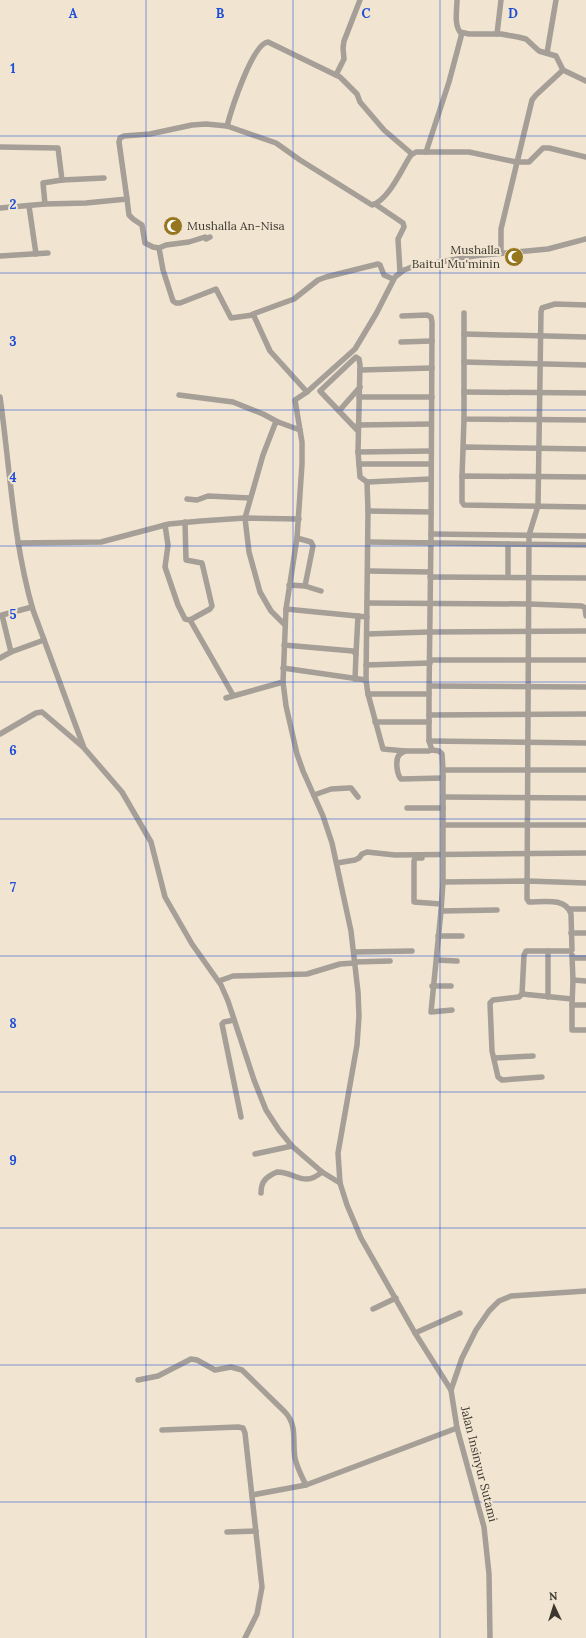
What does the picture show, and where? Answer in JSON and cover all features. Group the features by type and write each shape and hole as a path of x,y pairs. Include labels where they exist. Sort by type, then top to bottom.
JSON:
{"street":[{"path":"336,75 344,59 344,41 360,0"},
{"path":"457,0 457,29 462,33 511,35 526,39 539,51 556,56 563,70 586,81"},
{"path":"497,34 502,0"},
{"path":"547,53 556,0"},
{"path":"426,152 449,82 462,33"},
{"path":"227,126 236,96 250,64 258,50 265,42 336,75 350,86 357,94 360,102 384,130 412,154 426,152 469,152 516,162 529,162 543,148 586,157"},
{"path":"501,253 501,229 532,100 563,70"},
{"path":"210,237 185,243 166,245 159,248 153,248 144,242 142,225 129,215 119,142 120,138 124,136 150,134 192,125 206,124 227,126 276,143 355,195 371,204 375,204 403,223 404,227 398,239 400,272"},
{"path":"0,147 58,148 62,180"},
{"path":"375,204 388,192 412,154"},
{"path":"45,204 43,183 62,180 104,178"},
{"path":"0,208 127,199"},
{"path":"29,206 36,254"},
{"path":"451,1390 415,1333 361,1238 347,1205 340,1183 338,1153 350,1088 358,1031 358,1000 354,952 337,863 323,816 297,754 286,710 283,682 286,608 297,538 302,464 300,430 295,400 307,392 355,348 376,314 393,280 400,272 412,267 474,256 548,249 586,239"},
{"path":"159,248 163,270 175,303 184,302 214,288 217,289 231,318 253,315 294,299 318,280 339,273 378,264 382,268 384,275 393,280"},
{"path":"0,256 48,253"},
{"path":"586,305 555,304 542,308 541,312 538,506 528,535 529,659 526,881 527,900 529,902 560,902 570,909 586,909"},
{"path":"464,313 462,502 464,505 586,507"},
{"path":"253,315 265,342 275,358 307,392"},
{"path":"402,316 426,315 430,317 432,341 431,604 429,632 429,741 432,750"},
{"path":"464,334 586,337"},
{"path":"401,342 432,341"},
{"path":"431,424 358,428 320,392 356,357 359,360 360,370 358,428 360,478 367,482 431,479"},
{"path":"464,362 586,365"},
{"path":"360,370 432,368"},
{"path":"339,411 360,387"},
{"path":"464,392 586,393"},
{"path":"179,395 233,402 300,430"},
{"path":"0,397 18,543 32,607 84,748"},
{"path":"359,397 432,397"},
{"path":"464,419 586,420"},
{"path":"278,422 275,424 270,435 245,518 250,552 260,592 271,611 285,625"},
{"path":"463,448 586,450"},
{"path":"358,452 431,451"},
{"path":"359,464 431,464"},
{"path":"462,476 586,477"},
{"path":"367,482 368,571 366,680 368,694 382,749 405,751 432,750 439,751 442,754 443,882 437,960 432,986 431,1012 452,1010"},
{"path":"187,499 197,500 208,496 250,498"},
{"path":"368,511 431,512"},
{"path":"18,543 101,542 165,525 185,522 245,518 299,519"},
{"path":"185,522 186,559 188,561 202,563 212,606 210,609 190,620"},
{"path":"165,525 168,545 165,561 166,572 184,617 190,620 233,695"},
{"path":"431,534 586,536"},
{"path":"297,538 310,542 313,546 305,586"},
{"path":"368,542 586,546"},
{"path":"508,544 508,577"},
{"path":"368,571 430,575 586,578"},
{"path":"289,585 305,586 321,591"},
{"path":"367,603 529,604 582,606 585,608 586,616"},
{"path":"10,652 2,615 32,607"},
{"path":"286,608 366,617"},
{"path":"356,679 358,616"},
{"path":"366,634 586,631"},
{"path":"0,658 10,652 44,640"},
{"path":"284,645 353,651 356,654"},
{"path":"366,665 529,659 586,660"},
{"path":"283,668 366,680"},
{"path":"226,698 283,682"},
{"path":"430,686 586,687"},
{"path":"368,694 429,694"},
{"path":"0,734 42,712 84,748 122,792 151,842 155,853 162,889 170,908 192,944 219,981 228,1001 254,1080 266,1110 292,1146 322,1172 340,1183"},
{"path":"429,715 586,714"},
{"path":"375,722 429,722"},
{"path":"429,741 586,743"},
{"path":"405,751 398,756 397,759 398,775 401,779 443,778"},
{"path":"443,770 586,770"},
{"path":"314,795 331,789 351,788 358,797"},
{"path":"443,797 527,796 586,798"},
{"path":"407,808 443,808"},
{"path":"443,825 586,825"},
{"path":"337,863 356,860 362,854 367,852 390,855 443,856"},
{"path":"441,904 414,902 414,861 418,858 527,853 586,854"},
{"path":"443,882 526,881 586,883"},
{"path":"570,909 572,954 572,1030 586,1030"},
{"path":"441,911 497,910"},
{"path":"571,933 586,933"},
{"path":"438,936 462,936"},
{"path":"522,994 525,953 528,950 548,950 572,954 574,958 586,958"},
{"path":"548,950 548,997"},
{"path":"354,952 412,951"},
{"path":"437,960 457,961"},
{"path":"219,981 233,976 307,974 330,966 390,961"},
{"path":"572,980 586,981"},
{"path":"432,986 451,986"},
{"path":"542,1077 500,1079 498,1077 494,1058 490,1001 519,997 522,994 548,997 586,1005"},
{"path":"234,1020 224,1022 222,1024 241,1117"},
{"path":"494,1058 533,1056"},
{"path":"255,1154 292,1146"},
{"path":"261,1193 262,1182 277,1172 308,1180 314,1178 322,1172"},
{"name":"Jalan Insinyur Sutami","path":"490,1638 488,1574 484,1527 457,1428 451,1390 470,1340 482,1320 499,1301 511,1296 586,1291"},
{"path":"373,1309 396,1298"},
{"path":"415,1333 460,1313"},
{"path":"138,1380 158,1376 191,1359 197,1360 215,1370 231,1367 242,1370 285,1412 291,1420 294,1432 295,1460 306,1485"},
{"path":"162,1430 236,1427 242,1428 246,1436 262,1587 257,1614 245,1638"},
{"path":"252,1495 306,1485 457,1428"},
{"path":"227,1532 256,1531"}],"place":[{"name":"Mushalla An-Nisa","path":"173,226"},
{"name":"Mushalla Baitul Mu'minin","path":"514,257"}]}
